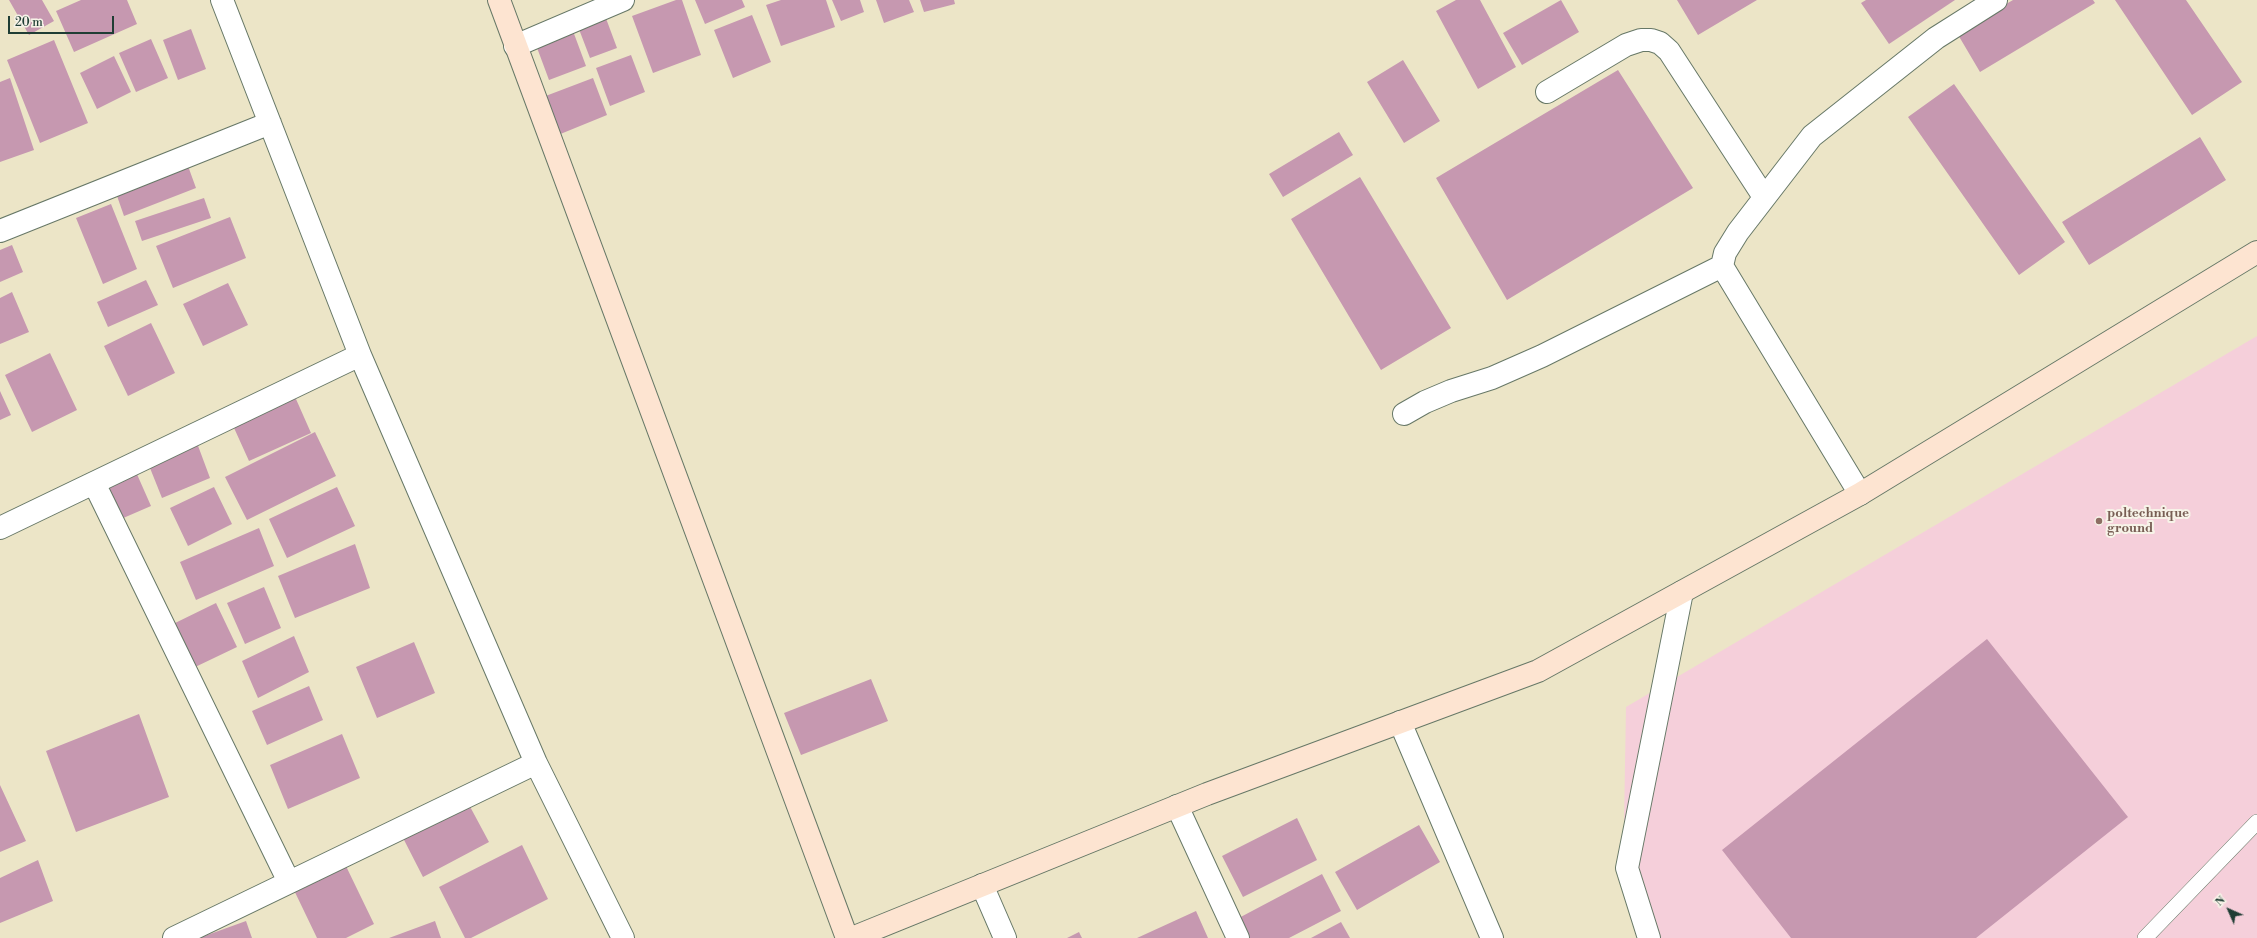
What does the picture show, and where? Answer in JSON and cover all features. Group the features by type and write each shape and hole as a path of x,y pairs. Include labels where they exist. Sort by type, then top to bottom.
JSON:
{"main road":[{"path":"499,0 847,938"},
{"path":"852,938 1177,806 1538,671 1860,494 2257,252"}],"street":[{"path":"222,0 360,355 536,763 623,938"},
{"path":"515,46 623,0"},
{"path":"1860,494 1722,266 1725,253 1738,232 1764,197 1812,136 1936,38 1996,0"},
{"path":"1547,92 1626,45 1641,40 1651,40 1660,43 1670,51 1764,197"},
{"path":"0,231 270,123"},
{"path":"1404,414 1425,402 1451,391 1492,378 1542,356 1722,266"},
{"path":"0,528 360,355"},
{"path":"94,483 289,882"},
{"path":"1649,938 1627,868 1682,592"},
{"path":"1400,722 1492,938"},
{"path":"174,938 536,763"},
{"path":"1177,806 1238,938"},
{"path":"982,885 1005,938"}],"lane":[{"path":"2145,938 2257,822"}],"shaded area":[{"name":"poltechnique ground","path":"2257,336 2257,938 1657,938 1623,882 1626,707"}],"building":[{"path":"9,0 42,0 54,21 29,35"},
{"path":"81,0 127,0 137,24 74,52 56,11"},
{"path":"676,0 682,0 701,55 653,73 632,16"},
{"path":"695,0 742,0 745,7 705,24"},
{"path":"781,0 826,0 835,27 781,46 766,5"},
{"path":"832,0 860,0 864,12 841,21"},
{"path":"876,0 909,0 914,12 884,23"},
{"path":"920,0 954,0 955,4 924,12"},
{"path":"1456,0 1480,0 1516,67 1478,89 1436,11"},
{"path":"1561,0 1579,32 1522,65 1503,33"},
{"path":"1677,0 1757,0 1698,35"},
{"path":"1866,0 1955,0 1889,44 1861,3"},
{"path":"2013,0 2093,0 2095,3 1980,72 1957,33"},
{"path":"2115,0 2186,0 2242,82 2192,115"},
{"path":"604,13 617,48 590,58 577,24"},
{"path":"752,15 771,62 733,78 714,30"},
{"path":"191,29 206,69 178,80 163,40"},
{"path":"573,31 586,66 549,80 536,45"},
{"path":"151,39 168,78 136,92 119,53"},
{"path":"54,40 88,123 40,143 7,60"},
{"path":"631,55 645,92 610,106 596,68"},
{"path":"114,56 131,92 97,109 80,73"},
{"path":"1403,60 1440,121 1404,143 1367,82"},
{"path":"1618,70 1693,188 1507,300 1436,178"},
{"path":"10,78 34,150 0,162 0,82"},
{"path":"593,78 607,115 558,135 543,97"},
{"path":"1954,84 2065,242 2019,275 1908,117"},
{"path":"1339,132 1353,155 1283,197 1269,174"},
{"path":"2200,137 2226,180 2089,265 2062,222"},
{"path":"188,166 196,188 124,216 116,193"},
{"path":"1360,177 1451,328 1381,370 1291,219"},
{"path":"204,198 211,218 142,241 135,221"},
{"path":"111,204 137,269 103,284 76,218"},
{"path":"230,217 246,258 173,288 156,246"},
{"path":"12,245 23,272 0,282 0,250"},
{"path":"146,280 158,305 108,327 97,302"},
{"path":"228,283 248,325 203,346 183,304"},
{"path":"12,292 29,332 0,344 0,298"},
{"path":"151,323 175,373 128,396 104,346"},
{"path":"50,353 77,410 32,432 5,375"},
{"path":"292,390 311,433 249,461 230,419"},
{"path":"0,391 11,415 0,420"},
{"path":"315,432 336,476 247,520 225,477"},
{"path":"197,443 210,478 162,498 148,463"},
{"path":"136,472 151,506 121,519 106,485"},
{"path":"214,487 232,524 188,546 170,508"},
{"path":"337,487 355,526 287,558 269,519"},
{"path":"259,528 274,566 196,600 180,562"},
{"path":"355,544 370,588 295,618 278,576"},
{"path":"264,587 281,628 245,644 227,603"},
{"path":"216,603 237,647 191,669 171,625"},
{"path":"294,636 309,672 258,698 242,661"},
{"path":"1987,639 2128,817 1976,938 1791,938 1722,850"},
{"path":"414,642 435,693 377,718 356,667"},
{"path":"871,679 888,721 801,755 784,713"},
{"path":"309,686 323,720 267,745 252,711"},
{"path":"139,714 169,797 76,832 46,751"},
{"path":"342,734 360,778 288,809 270,765"},
{"path":"0,785 26,841 0,852"},
{"path":"467,801 489,842 423,877 402,836"},
{"path":"1297,818 1317,860 1243,897 1222,856"},
{"path":"1419,825 1440,862 1357,910 1335,872"},
{"path":"522,845 548,899 471,938 465,938 439,887"},
{"path":"38,860 53,901 0,923 0,878"},
{"path":"344,862 374,924 346,938 317,938 292,886"},
{"path":"1322,874 1341,911 1289,938 1244,938 1235,920"},
{"path":"1196,911 1208,938 1137,938"},
{"path":"246,921 252,938 199,938"},
{"path":"435,921 441,938 389,938"},
{"path":"1341,922 1350,938 1311,938"},
{"path":"1079,932 1082,938 1067,938"}],"place":[{"name":"poltechnique ground","path":"2099,521"}]}
